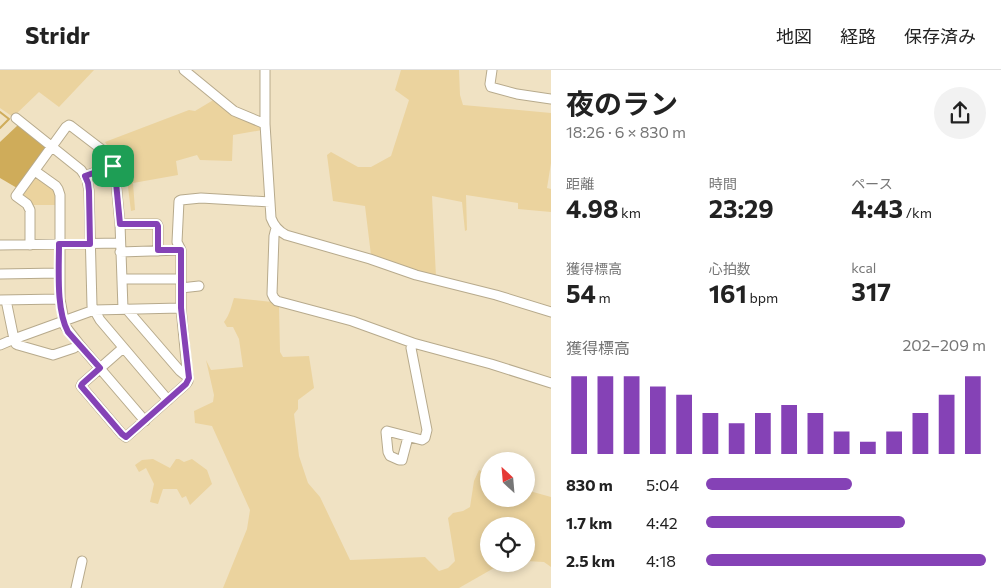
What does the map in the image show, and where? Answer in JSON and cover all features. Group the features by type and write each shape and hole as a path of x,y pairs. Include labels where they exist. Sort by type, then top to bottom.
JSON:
{"street":[{"path":"184,70 234,111 265,124"},
{"path":"265,70 265,124 270,218 276,228 286,235 370,259 416,275 496,295 551,312"},
{"path":"492,70 491,87 517,94 551,99"},
{"path":"16,118 81,170 85,176 89,191 92,306 100,320 168,400"},
{"path":"30,245 30,210 27,204 16,196 69,125 104,152 115,172 125,309 180,372 188,375"},
{"path":"85,176 113,166"},
{"path":"35,171 56,186 59,191 59,273 63,321 68,332 145,421"},
{"path":"123,348 81,386 122,434 128,436 188,381 181,308 181,250 177,242 178,202 200,198 270,202"},
{"path":"120,224 157,224 158,250"},
{"path":"276,228 274,236 272,294 277,301 352,321 413,343 492,364 551,383"},
{"path":"0,245 90,244 158,250 181,250"},
{"path":"0,274 59,273"},
{"path":"123,280 181,283 199,286"},
{"path":"60,299 3,300 14,339 18,345 53,355 74,348 78,344"},
{"path":"0,345 94,310 181,308"},
{"path":"408,437 422,440 426,438 427,430 412,348 413,343"},
{"path":"76,588 82,561"}],"shaded area":[{"path":"0,70 94,70 59,107 39,92 13,117 0,108"},
{"path":"401,70 459,70 460,95 463,105 551,113 551,163 547,188 551,189 551,212 518,209 518,203 466,195 467,230 465,231 462,202 432,196 436,277 371,255 365,206 333,201 327,155 331,152 358,167 371,167 391,156 409,100 395,90"},
{"path":"215,99 261,126 262,130 233,135 232,161 200,160 197,155 176,161 178,175 133,183 135,210 131,211 126,171 123,171 119,159 115,155 112,157 104,148 107,145 105,142 189,110 195,111"},
{"path":"18,125 47,146 17,188 0,178 0,142"},
{"path":"35,176 55,192 56,205 31,205 20,196"},
{"path":"234,298 272,302 279,306 280,352 283,357 309,356 314,388 298,400 298,409 294,414 299,456 308,483 320,497 350,560 425,557 439,571 448,568 455,561 448,518 453,513 470,507 474,481 479,470 480,508 535,508 535,493 551,497 551,567 544,562 535,562 535,517 480,517 480,572 487,572 459,588 223,588 247,529 250,510 212,426 195,423 194,411 213,402 214,395 206,360 211,370 243,367 239,339 233,327 227,327 224,322"},
{"path":"153,459 170,468 176,459 184,462 192,459 207,470 212,484 190,505 186,496 182,498 177,489 163,489 158,504 150,502 154,484 146,468 139,472 135,465 142,460"}],"waterway":[{"path":"0,112 9,119 0,128"}],"route":[{"path":"113,166 120,224 157,224 158,250 181,250 181,308 189,378 186,384 126,437 81,386 100,368 68,332 63,321 60,299 59,244 90,244 89,191 85,176 113,166"}]}
